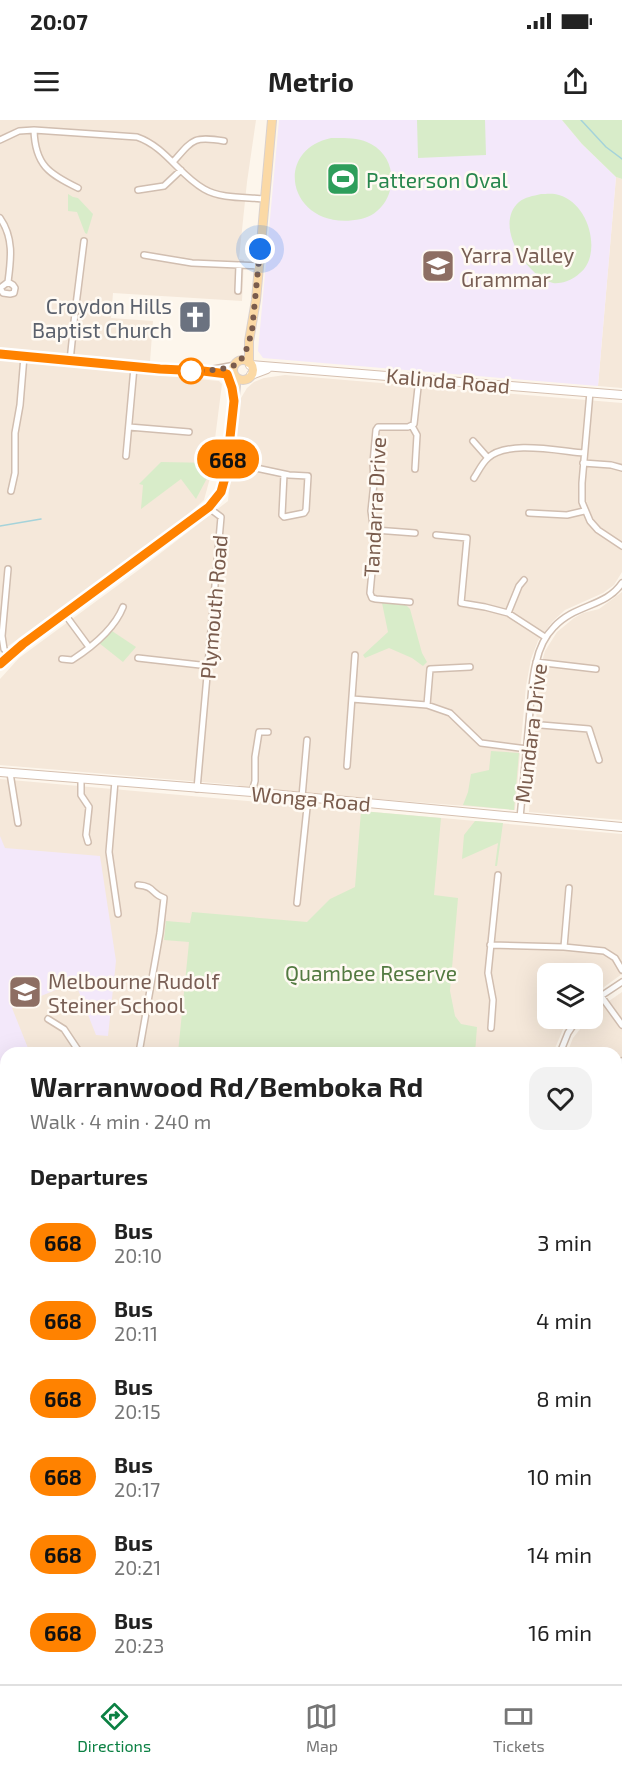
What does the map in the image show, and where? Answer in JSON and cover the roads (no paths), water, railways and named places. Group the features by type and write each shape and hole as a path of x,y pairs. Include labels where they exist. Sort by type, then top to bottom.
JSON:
{"main road":[{"path":"249,341 233,370 239,376 252,370 253,365 249,341 255,305 272,120"},
{"path":"237,363 244,361 253,365"},
{"name":"Kalinda Road","path":"253,365 622,395"},
{"name":"Kalinda Road","path":"239,376 274,367"},
{"name":"Plymouth Road","path":"209,507 221,492 227,470 239,376"},
{"path":"0,664 209,507"},
{"name":"Wonga Road","path":"0,772 252,792 622,826"}],"street":[{"path":"0,140 19,131 34,130 137,137 148,141 174,161 181,170 204,189 216,194 265,199"},
{"path":"34,130 36,152 45,168 58,178 78,188"},
{"path":"174,161 191,142 198,139 224,141"},
{"path":"138,190 164,186 181,170"},
{"path":"0,218 10,239 8,282"},
{"path":"70,361 84,241"},
{"path":"144,255 192,263 259,266"},
{"path":"238,291 239,265"},
{"path":"0,354 239,376 232,388 234,401"},
{"path":"11,491 15,473 15,433 24,356"},
{"path":"203,371 237,363"},
{"path":"126,456 134,367"},
{"name":"Tandarra Drive","path":"410,602 372,598 370,593 375,530 372,511 374,483 372,463 376,430 380,426 408,428 412,426 419,378"},
{"path":"590,392 581,495 584,511 598,530 622,546"},
{"path":"412,426 417,435 415,469"},
{"path":"129,427 189,432"},
{"path":"473,441 488,458"},
{"path":"474,478 488,458 502,450 516,448 584,453"},
{"path":"583,463 622,468"},
{"path":"227,470 256,468 308,476 304,513 284,517 282,515 284,474"},
{"name":"Plymouth Road","path":"197,789 221,517 209,507"},
{"path":"529,513 567,515 584,511"},
{"path":"375,530 415,533"},
{"path":"436,535 467,538 461,603 508,613 545,637"},
{"path":"8,569 3,597 2,636 4,649 9,655"},
{"path":"508,613 519,585 524,580"},
{"name":"Mundara Drive","path":"520,818 536,662 545,637 567,615 606,599 622,583"},
{"path":"62,659 72,660 108,631 123,607"},
{"path":"64,614 88,647"},
{"path":"347,766 355,656"},
{"path":"138,658 208,666"},
{"path":"536,662 596,669"},
{"path":"427,705 430,669 470,667"},
{"path":"351,699 427,705 450,713 481,743 526,749"},
{"path":"529,723 589,729 599,760"},
{"path":"252,792 259,732 268,732"},
{"path":"297,903 307,740"},
{"path":"10,773 18,823"},
{"path":"81,778 81,795 89,807 86,835 88,842"},
{"path":"115,781 109,852 118,914"},
{"path":"491,1028 493,1000 488,973 498,875"},
{"path":"138,885 148,886 164,898 140,1047"},
{"path":"564,947 569,888"},
{"path":"490,945 514,947 530,945 604,951 615,958 622,970"},
{"path":"603,995 622,982"},
{"path":"603,997 622,1024"},
{"path":"48,1019 64,1029 76,1047"},
{"path":"563,1047 572,1029"}],"waterway":[{"path":"581,120 606,147 622,159"},
{"path":"0,526 41,519"}],"place":[{"name":"Patterson Oval","path":"343,179"},
{"name":"Yarra Valley Grammar","path":"438,266"},
{"name":"Croydon Hills Baptist Church","path":"195,317"},
{"name":"Melbourne Rudolf Steiner School","path":"25,992"}],"park label":[{"name":"Quambee Reserve","path":"371,972"}]}
